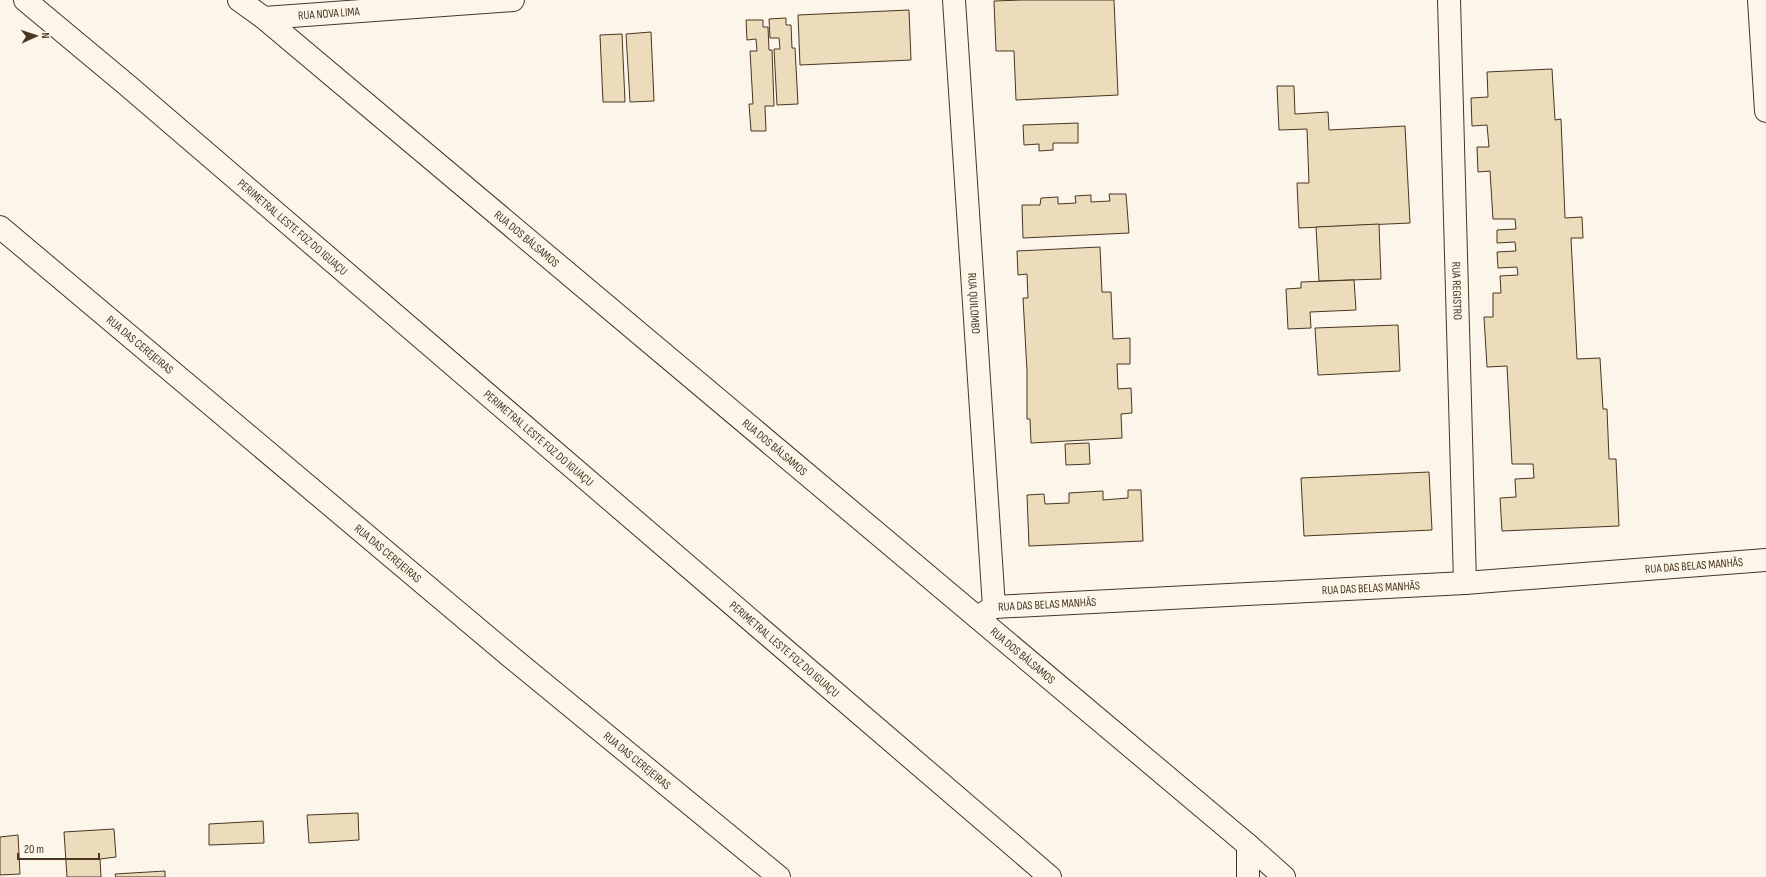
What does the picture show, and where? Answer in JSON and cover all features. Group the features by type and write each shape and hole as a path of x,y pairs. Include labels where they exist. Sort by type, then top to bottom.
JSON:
{"main road":[{"name":"PERIMETRAL LESTE FOZ DO IGUAÇU","path":"25,0 133,90 1050,877"},
{"name":"RUA DOS BÁLSAMOS","path":"239,0 264,18 986,612 1284,877"},
{"name":"RUA NOVA LIMA","path":"264,18 449,2 513,0"},
{"name":"RUA QUILOMBO","path":"954,0 986,612"},
{"name":"RUA REGISTRO","path":"1449,0 1465,583"},
{"path":"1759,0 1766,111"},
{"name":"RUA DAS CEREJEIRAS","path":"0,227 511,657 779,877"},
{"name":"RUA DAS BELAS MANHÃS","path":"986,612 1465,583 1766,560"},
{"path":"1248,845 1248,877"}],"building":[{"path":"1114,0 1118,95 1016,100 1014,51 996,51 994,1"},
{"path":"909,10 911,60 800,65 798,15"},
{"path":"786,18 786,25 791,25 792,48 795,48 798,104 777,105 774,49 780,49 779,38 770,38 769,19"},
{"path":"746,20 763,20 763,27 768,27 769,50 772,50 774,106 765,106 766,131 751,131 749,104 753,104 750,51 757,51 756,39 747,40"},
{"path":"651,32 654,101 630,102 626,34"},
{"path":"622,34 625,102 603,102 600,35"},
{"path":"1552,69 1555,120 1561,119 1565,218 1582,217 1583,238 1571,238 1577,359 1600,358 1603,409 1607,409 1609,459 1616,459 1619,526 1502,531 1500,498 1516,497 1515,479 1534,478 1533,464 1512,464 1507,366 1487,367 1484,317 1493,317 1493,293 1501,293 1500,276 1518,275 1517,267 1498,268 1497,252 1516,251 1515,242 1497,243 1497,230 1516,229 1515,219 1493,219 1490,171 1478,172 1477,147 1489,147 1487,125 1472,126 1471,98 1488,97 1487,72"},
{"path":"1277,86 1294,86 1295,114 1328,112 1329,130 1405,126 1410,223 1299,228 1297,183 1309,183 1307,129 1279,130"},
{"path":"1078,123 1078,143 1053,143 1053,150 1039,151 1039,144 1024,145 1023,125"},
{"path":"1109,194 1126,194 1129,233 1023,238 1022,205 1040,205 1041,198 1058,197 1058,204 1076,203 1075,196 1091,195 1091,202 1110,201"},
{"path":"1379,224 1381,279 1319,281 1316,227"},
{"path":"1100,247 1102,292 1111,292 1113,339 1130,338 1130,364 1117,364 1118,389 1131,388 1132,413 1121,414 1122,438 1031,443 1030,419 1027,419 1027,371 1023,298 1028,298 1027,274 1018,275 1017,251"},
{"path":"1354,280 1356,310 1310,312 1311,328 1288,329 1286,289 1301,288 1301,282"},
{"path":"1398,325 1400,371 1318,375 1315,328"},
{"path":"1089,443 1090,464 1066,465 1065,444"},
{"path":"1429,472 1432,530 1304,536 1301,478"},
{"path":"1128,490 1141,490 1143,541 1029,546 1027,495 1044,494 1045,504 1069,503 1069,493 1103,491 1103,500 1128,498"},
{"path":"358,813 359,840 309,843 307,815"},
{"path":"263,821 264,843 209,845 209,824"},
{"path":"114,829 116,857 100,859 101,877 67,877 64,832"},
{"path":"18,835 20,874 0,875 0,837"},
{"path":"165,871 165,877 116,877 115,874"}]}
